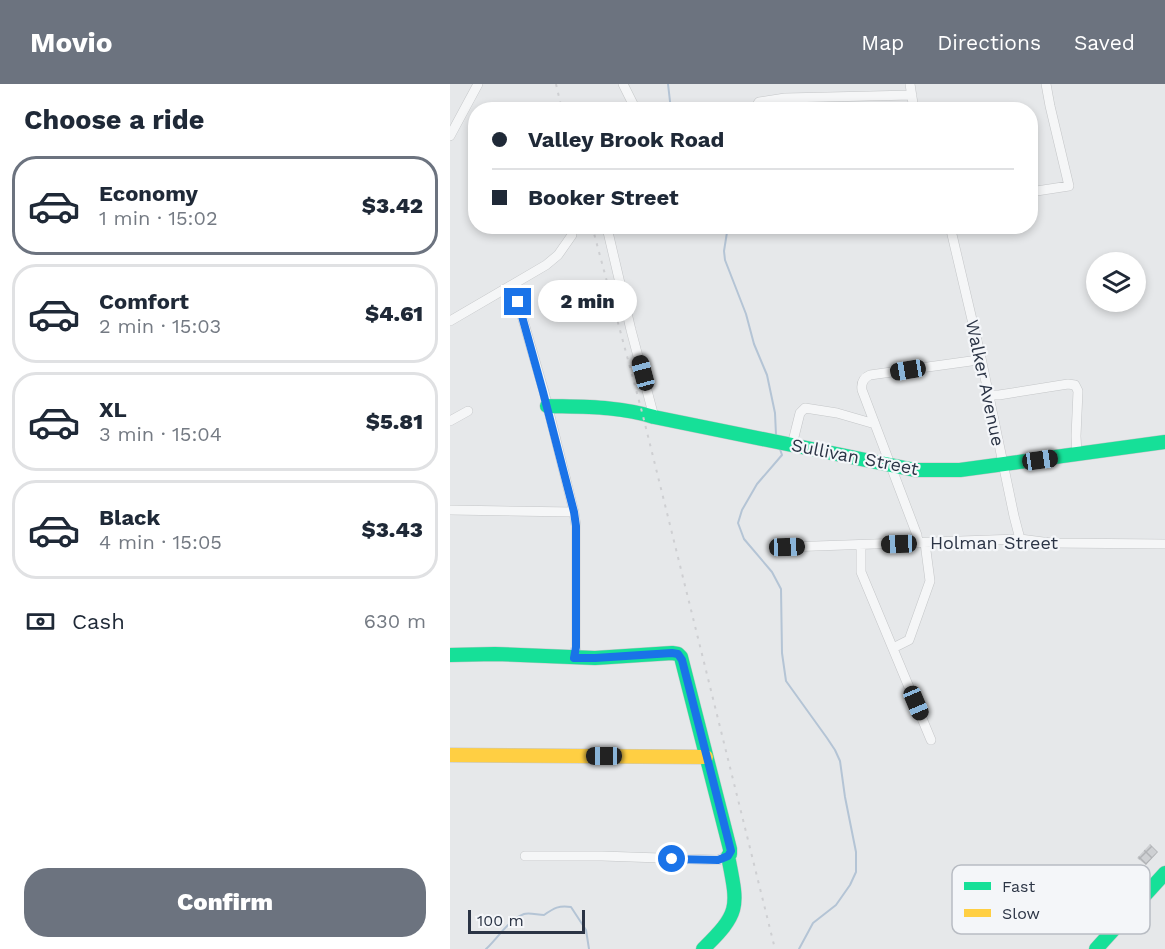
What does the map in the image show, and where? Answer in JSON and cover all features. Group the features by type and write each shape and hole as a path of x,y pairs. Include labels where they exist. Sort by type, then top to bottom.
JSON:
{"main road":[{"name":"Sullivan Street","path":"547,406 593,406 642,412 654,417 915,470 938,471 1003,465 1165,442"},
{"path":"450,655 495,654 595,658 678,654 682,660 730,849 728,856 735,897 732,916 703,949"},
{"path":"450,755 706,757"},
{"path":"1150,890 1165,873"},
{"path":"1096,949 1110,934"}],"street":[{"path":"468,102 478,84"},
{"path":"622,84 632,102"},
{"path":"910,84 913,102"},
{"path":"1038,191 1069,186 1047,84"},
{"path":"759,102 785,98 912,95"},
{"path":"450,136 468,103"},
{"path":"608,234 654,417"},
{"name":"Walker Avenue","path":"952,234 1020,539"},
{"path":"450,321 553,260 564,249 572,235"},
{"path":"513,285 574,512 577,541 574,658"},
{"path":"893,648 909,639 930,581 921,543 861,386 862,381 867,376 981,358"},
{"path":"989,395 1068,384 1075,385 1078,391 1077,454"},
{"path":"792,445 800,412 805,408 837,413 875,424"},
{"path":"450,421 468,411"},
{"path":"450,510 574,512"},
{"name":"Holman Street","path":"787,547 1020,539 1051,543 1165,544"},
{"path":"861,545 861,572 931,740"},
{"path":"525,856 718,860 728,856"}],"building":[{"path":"1150,844 1158,852 1146,865 1137,858"}],"waterway":[{"path":"668,84 670,102"},
{"path":"727,234 725,260 767,375 775,413 776,435"},
{"path":"780,449 782,455 757,484 742,510 738,523 744,539 772,572 781,589 782,653 786,681 827,738 840,761 856,852 856,872 850,885 836,905 813,923 799,949"},
{"path":"486,949 518,917 526,913 544,915 563,906 571,907 586,930 589,949"}],"railway":[{"path":"556,84 560,102"},
{"path":"594,234 642,412 775,949"}],"traffic: fast":[{"path":"547,406 601,408 641,413 915,470 960,470 1165,442"},
{"path":"450,655 495,654 595,658 672,653 681,657 730,849 728,856 735,898 730,917 703,949"},
{"path":"1150,890 1165,873"},
{"path":"1096,949 1110,934"}],"traffic: slow":[{"path":"450,755 706,757"}],"route":[{"path":"518,302 574,512 577,541 574,658 675,653 682,660 731,851 722,860 672,859"}]}
